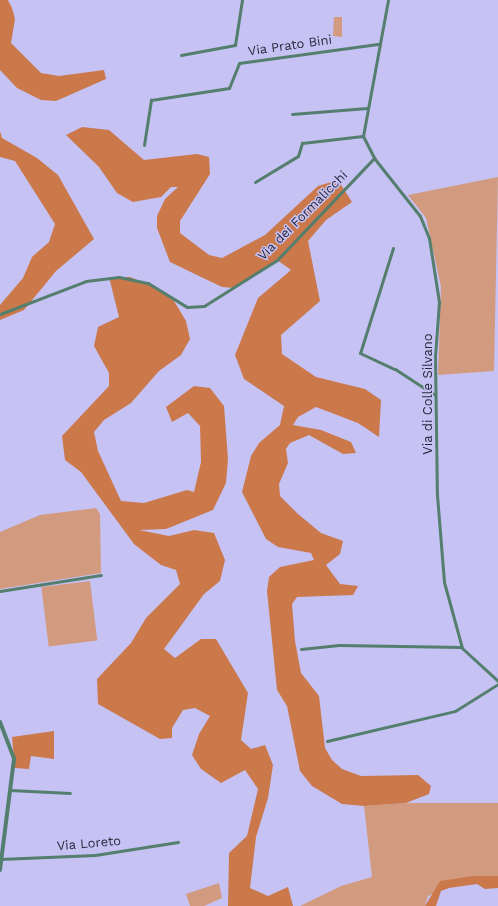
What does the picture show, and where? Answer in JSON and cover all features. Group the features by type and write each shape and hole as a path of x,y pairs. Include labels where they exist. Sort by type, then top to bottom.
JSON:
{"street":[{"name":"Via Prato Bini","path":"181,55 235,45 242,0"},
{"path":"374,158 363,136 378,44 388,0"},
{"name":"Via Prato Bini","path":"144,145 150,100 229,88 239,63 378,44"},
{"path":"292,114 367,108"},
{"path":"255,182 298,156 302,143 363,136"},
{"name":"Via dei Formalicchi","path":"0,314 86,281 119,276 148,283 187,307 204,306 277,260 374,158"},
{"name":"Via di Colle Silvano","path":"374,158 415,209 428,235 439,302 435,395 437,495 444,580 461,647"},
{"path":"393,248 359,352 395,368 435,395"},
{"path":"0,591 101,575"},
{"path":"300,649 339,645 461,647 498,682 456,711 327,741"},
{"path":"0,722 13,754 10,790 0,859 0,870"},
{"path":"10,790 70,793"},
{"name":"Via Loreto","path":"0,859 96,855 178,842"}],"shaded area":[{"path":"0,0 8,0 15,19 11,43 41,73 59,76 104,70 106,79 56,101 41,100 17,88 0,70"},
{"path":"334,17 342,17 342,37 333,36"},
{"path":"82,127 109,130 144,160 197,154 209,157 210,174 180,221 180,233 209,255 222,258 265,235 318,186 338,180 352,202 326,220 308,241 320,301 281,335 282,354 316,377 365,389 381,400 379,437 358,423 316,407 298,417 293,425 321,430 351,442 356,453 343,454 309,435 290,443 286,449 288,463 279,484 280,496 298,514 321,533 343,541 340,554 326,565 340,584 358,586 353,595 297,597 292,604 295,641 301,673 319,696 325,748 332,760 342,769 361,776 418,775 431,786 429,794 406,803 364,806 342,804 312,786 300,771 287,706 277,690 267,591 269,577 280,567 314,560 311,553 278,547 266,539 242,492 251,456 259,443 280,425 284,406 244,379 235,355 258,298 291,270 277,260 235,288 222,287 170,262 157,228 157,216 165,199 178,187 171,187 161,197 133,202 117,193 99,167 66,135"},
{"path":"0,131 2,138 37,158 58,175 94,239 56,271 24,310 0,320 0,305 23,278 32,257 49,242 55,224 15,161 0,157"},
{"path":"498,177 494,371 438,375 441,287 426,218 408,195"},
{"path":"109,277 130,277 157,288 174,301 186,321 190,339 181,355 159,371 131,403 104,420 94,432 98,451 121,501 144,503 187,490 194,492 201,462 200,426 188,413 172,422 166,407 194,386 210,388 224,406 228,459 226,483 213,510 166,529 139,530 169,536 194,530 214,533 225,560 220,581 204,594 164,649 175,658 201,639 216,639 248,693 241,740 251,749 265,745 273,765 268,798 256,837 250,888 268,896 288,887 293,906 228,906 229,853 247,836 258,789 245,770 221,783 201,769 192,755 199,734 210,716 195,708 183,710 172,728 172,738 160,739 98,704 97,679 131,643 146,618 180,584 176,570 161,565 134,544 81,472 65,460 62,436 109,386 109,373 94,346 98,327 119,317"},
{"path":"96,508 100,514 101,573 0,589 0,532 40,515"},
{"path":"90,581 97,641 49,647 41,587"},
{"path":"54,731 54,759 31,756 29,769 15,768 12,737"},
{"path":"407,803 498,803 498,876 473,876 428,896 425,906 300,906 341,886 372,877 364,806"},
{"path":"473,876 498,876 498,888 485,889 477,884 449,888 441,891 436,906 425,906 440,881"},
{"path":"219,883 222,898 204,906 190,906 186,894"}]}
